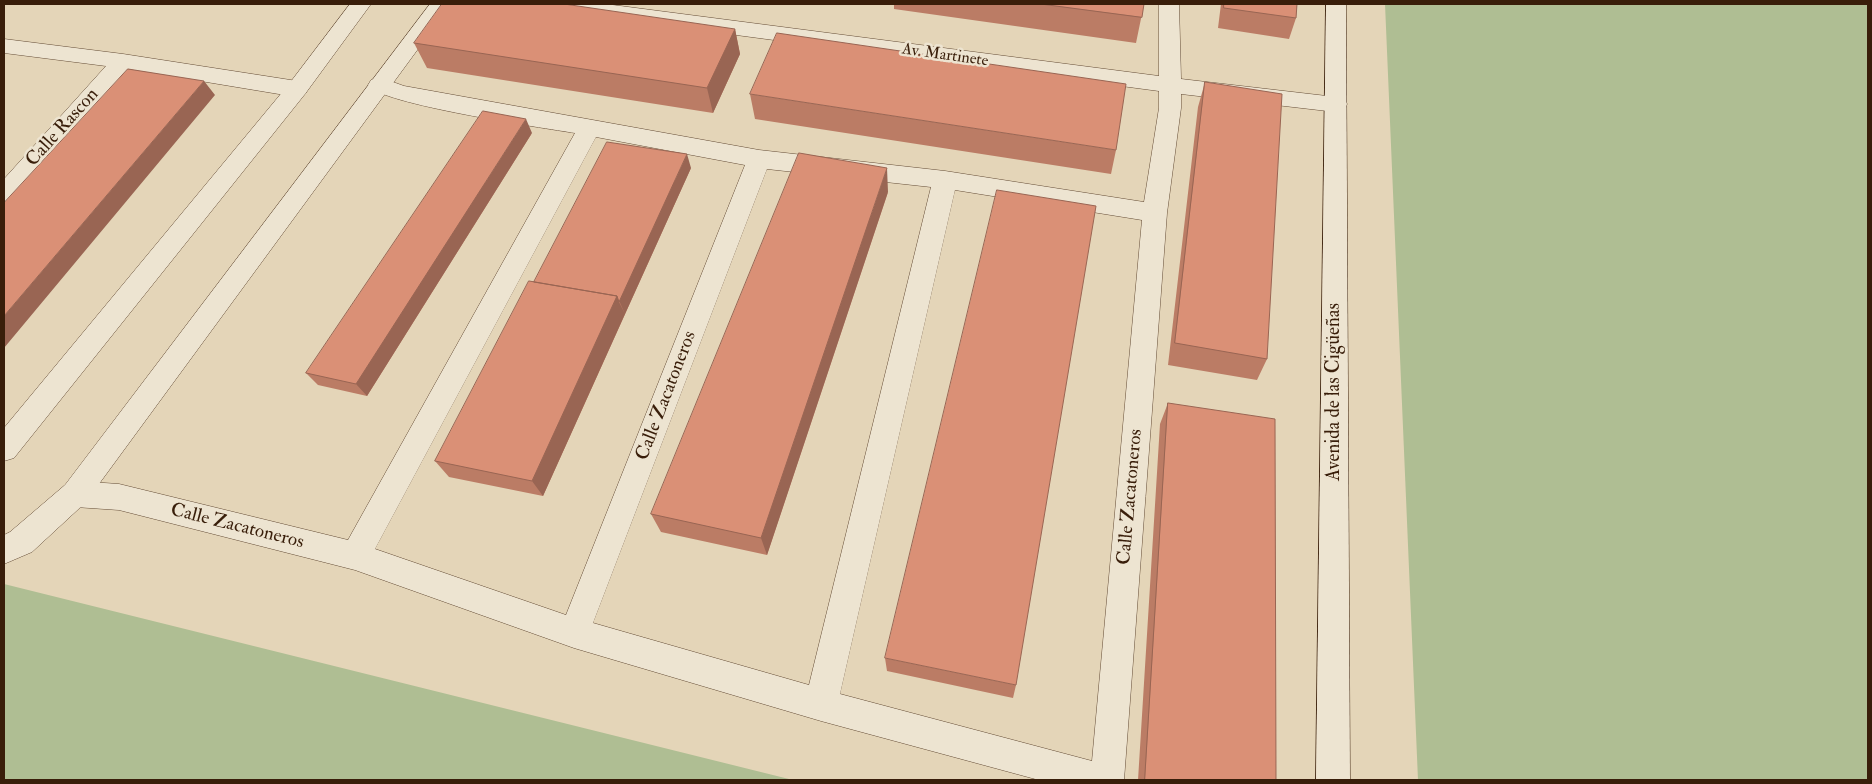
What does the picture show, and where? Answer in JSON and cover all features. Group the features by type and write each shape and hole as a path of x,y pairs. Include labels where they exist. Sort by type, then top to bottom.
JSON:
{"street":[{"path":"4,449 297,89 361,4"},
{"path":"4,550 21,542 75,494 389,89 441,4"},
{"name":"Av. Martinete","path":"555,4 1170,97 1336,104"},
{"name":"Calle Zacatoneros","path":"1107,780 1155,213 1170,97 1170,4"},
{"name":"Avenida de las Cigüeñas","path":"1333,780 1336,4"},
{"name":"Calle Rascon","path":"4,46 123,61 297,89"},
{"name":"Calle Rascon","path":"4,195 123,61"},
{"path":"389,89 589,129 759,160 945,180 1155,213"},
{"path":"355,556 589,129"},
{"name":"Calle Zacatoneros","path":"574,633 759,160"},
{"path":"821,704 945,180"},
{"name":"Calle Zacatoneros","path":"75,494 119,497 355,556 574,633 821,704 1101,780"}],"green space":[{"path":"1385,4 1868,4 1868,780 1418,780"},
{"path":"4,584 793,780 4,780"}],"building":[{"path":"442,4 564,4 735,29 707,88 414,43"},
{"path":"1041,4 1144,4 1142,17"},
{"path":"1224,4 1297,4 1296,18 1224,8"},
{"path":"777,33 1126,84 1116,150 750,94"},
{"path":"128,69 204,81 4,316 4,203"},
{"path":"1205,82 1282,94 1267,359 1175,343"},
{"path":"483,111 526,119 356,384 306,373"},
{"path":"607,142 687,154 619,302 617,296 534,282"},
{"path":"799,153 887,168 761,538 651,514"},
{"path":"997,190 1096,206 1016,685 885,658"},
{"path":"529,281 617,296 532,481 435,461"},
{"path":"1168,403 1275,419 1276,780 1145,780"}]}
